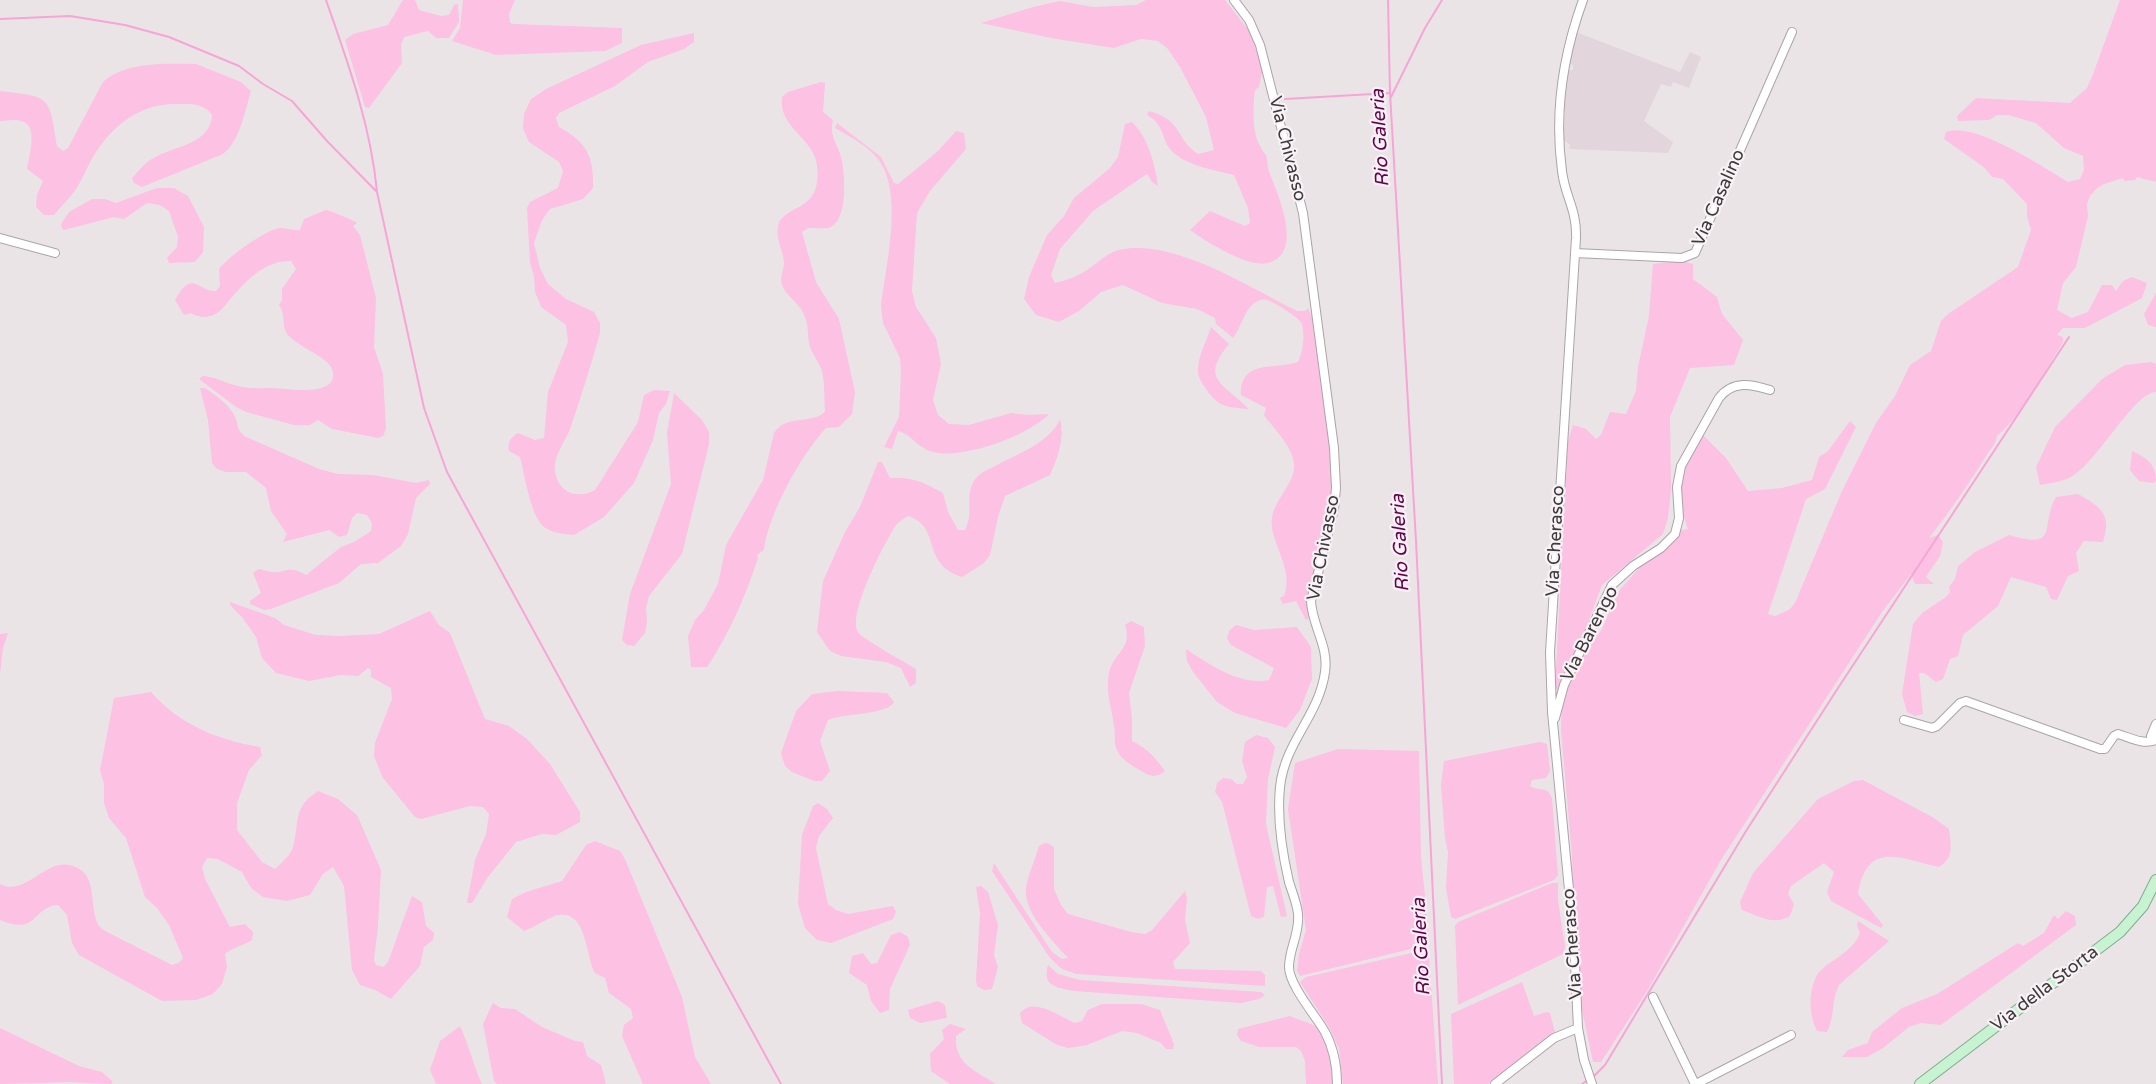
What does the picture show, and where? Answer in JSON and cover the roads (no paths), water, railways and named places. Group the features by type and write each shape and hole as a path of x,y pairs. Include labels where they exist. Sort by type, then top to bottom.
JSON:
{"main road":[{"name":"Via della Storta","path":"1920,1084 2120,932 2143,906 2156,880"}],"street":[{"name":"Via Chivasso","path":"1234,0 1248,20 1260,45 1303,213 1334,448 1336,488 1334,509 1311,602 1324,650 1325,670 1313,709 1286,756 1280,801 1282,843 1298,915 1289,961 1290,975 1330,1044 1337,1084"},
{"name":"Via Cherasco","path":"1582,0 1569,38 1560,93 1561,170 1576,218 1550,652 1554,725 1572,923 1578,1028 1580,1043 1592,1083"},
{"name":"Via Casalino","path":"1575,253 1682,258 1695,253 1792,32"},
{"path":"0,238 55,253"},
{"name":"Via Barengo","path":"1554,725 1564,685 1606,594 1624,572 1661,548 1675,534 1679,518 1677,480 1681,466 1720,398 1727,390 1738,385 1754,385 1770,390"},
{"path":"1904,720 1932,728 1937,726 1960,703 1966,701 2100,749 2105,749 2114,736 2118,734 2148,743 2156,740"},
{"path":"2156,724 2151,736 2156,740"},
{"path":"1653,997 1695,1084 1792,1035"},
{"path":"1495,1084 1554,1038 1578,1028"}],"waterway":[{"path":"326,0 358,95 370,143 377,192"},
{"name":"Rio Galeria","path":"1388,0 1390,93 1416,541 1442,1084"},
{"path":"1391,97 1425,28 1442,0"},
{"path":"0,19 70,16 125,25 169,37 239,66 263,84 292,101 327,141 377,192 424,408 447,472 781,1084"},
{"path":"1285,99 1390,93"},
{"path":"1593,1077 1605,1065 1746,831 2069,337"},
{"path":"1582,1084 1589,1079"}]}
